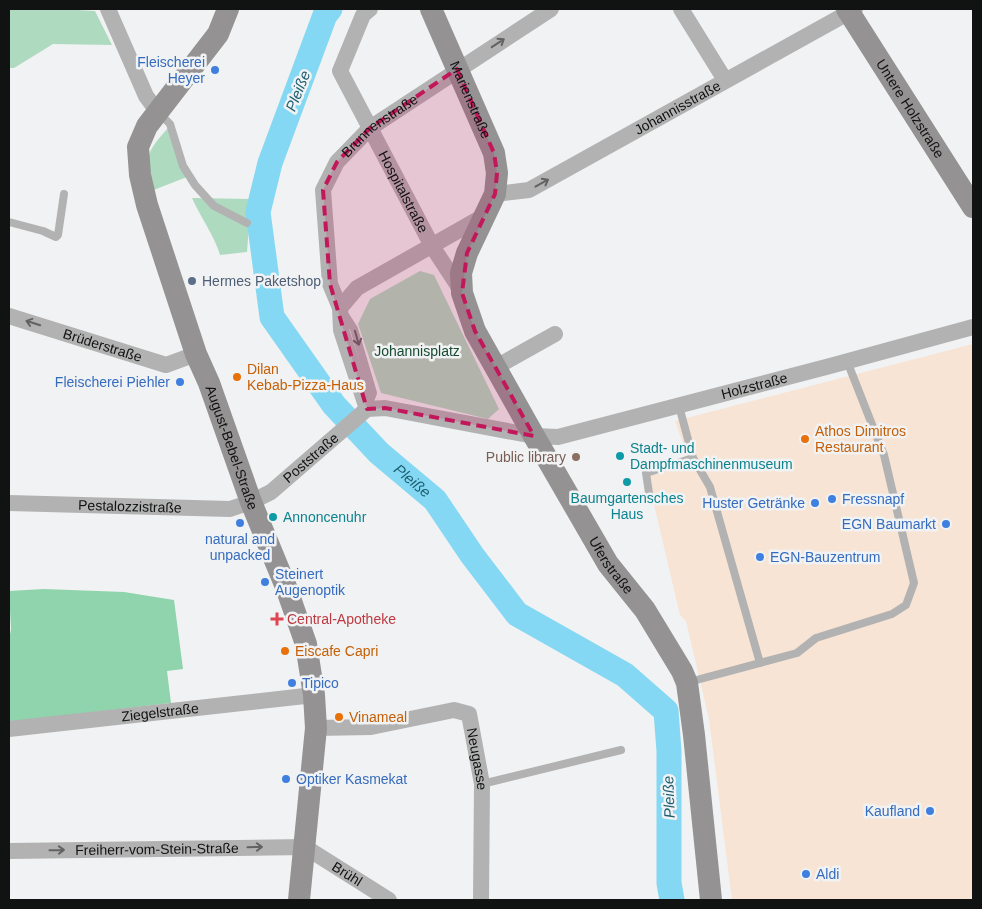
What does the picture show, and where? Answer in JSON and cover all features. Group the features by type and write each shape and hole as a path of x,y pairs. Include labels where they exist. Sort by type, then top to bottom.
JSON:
{"street":[{"name":"August-Bebel-Straße","path":"228,9 218,34 157,111 148,126 138,147 140,175 147,205 196,354 251,502 286,587 306,644 314,695 316,728 299,900"},
{"name":"Hospitalstraße","path":"370,9 363,15 340,71 432,246 462,293"},
{"name":"Marienstraße","path":"431,9 494,153 497,173 495,194"},
{"name":"Brunnenstraße","path":"340,308 330,284 323,190 338,162 370,128 457,69 551,9"},
{"path":"681,9 725,80"},
{"path":"111,10 146,96 157,111"},
{"name":"Johannisstraße","path":"495,194 529,190 851,10"},
{"name":"Untere Holzstraße","path":"851,10 972,202"},
{"name":"Uferstraße","path":"495,194 467,253 462,273 462,293 475,331 534,436 608,564 645,610 682,671 687,683 711,900"},
{"path":"484,216 356,288 340,308 341,330 364,412 385,408 534,436"},
{"name":"Brüderstraße","path":"9,316 166,365 196,354"},
{"name":"Holzstraße","path":"534,436 558,437 848,362 973,327"},
{"path":"496,367 555,334"},
{"name":"Poststraße","path":"251,502 271,492 364,412"},
{"name":"Pestalozzistraße","path":"9,504 230,510 251,502"},
{"name":"Ziegelstraße","path":"9,730 314,695"},
{"name":"Neugasse","path":"316,728 371,727 454,710 469,714 482,784 481,900"},
{"name":"Freiherr-vom-Stein-Straße","path":"9,851 305,847"},
{"name":"Brühl","path":"305,847 389,900"}],"lane":[{"path":"157,111 170,124 183,166 195,185 214,206 247,223"},
{"path":"9,222 56,237 58,235 64,194"},
{"path":"687,683 797,653 816,638 892,614 906,605 914,583 884,455 848,362"},
{"path":"678,406 693,458 710,487 760,664"},
{"path":"649,493 646,473 693,458"},
{"path":"482,784 621,750"}],"highlighted area":[{"path":"457,69 494,153 497,173 495,194 467,253 462,293 475,331 534,436 385,408 367,409 330,284 323,190 337,162 370,128"}],"shaded area":[{"path":"973,344 973,900 732,900 709,719 686,621 680,615 647,475 684,464 685,449 675,421"}],"green space":[{"path":"9,9 95,11 112,45 53,44 14,68 9,68"},
{"path":"168,128 187,177 151,191 148,170 149,156 155,144"},
{"path":"192,198 251,199 247,252 220,255 215,241"},
{"name":"Johannisplatz","path":"420,271 434,275 499,409 488,419 381,393 358,324 370,299"},
{"path":"44,589 124,592 174,600 183,669 167,671 171,703 9,722 9,640 11,629 9,591"}],"waterway":[{"name":"Pleiße","path":"330,9 325,15 270,163 258,212 272,317 334,405 379,453 435,500 472,555 517,614 625,675 666,711 669,751 669,883 672,900"}],"place":[{"name":"Fleischerei Heyer","path":"215,70"},
{"name":"Hermes Paketshop","path":"192,281"},
{"name":"Dilan Kebab-Pizza-Haus","path":"237,377"},
{"name":"Fleischerei Piehler","path":"180,382"},
{"name":"Athos Dimitros Restaurant","path":"805,439"},
{"name":"Stadt- und Dampfmaschinenmuseum","path":"620,456"},
{"name":"Public library","path":"576,457"},
{"name":"Baumgartensches Haus","path":"627,482"},
{"name":"Fressnapf","path":"832,499"},
{"name":"Huster Getränke","path":"815,503"},
{"name":"Annoncenuhr","path":"273,517"},
{"name":"natural and unpacked","path":"240,523"},
{"name":"EGN Baumarkt","path":"946,524"},
{"name":"EGN-Bauzentrum","path":"760,557"},
{"name":"Steinert Augenoptik","path":"265,582"},
{"name":"Central-Apotheke","path":"277,619"},
{"name":"Eiscafe Capri","path":"285,651"},
{"name":"Tipico","path":"292,683"},
{"name":"Vinameal","path":"339,717"},
{"name":"Optiker Kasmekat","path":"286,779"},
{"name":"Kaufland","path":"930,811"},
{"name":"Aldi","path":"806,874"}]}
